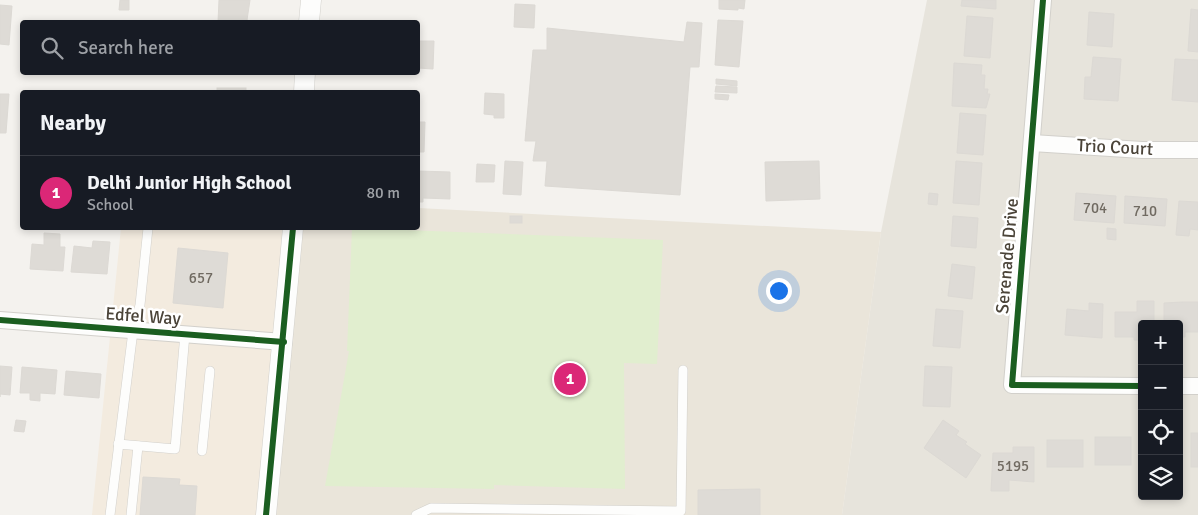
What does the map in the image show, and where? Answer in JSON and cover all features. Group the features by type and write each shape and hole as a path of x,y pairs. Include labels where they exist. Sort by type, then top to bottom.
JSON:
{"street":[{"path":"309,20 311,0"},
{"name":"Serenade Drive","path":"1043,0 1012,385 1138,386"},
{"path":"304,90 305,75"},
{"name":"Trio Court","path":"1032,143 1142,150 1198,150"},
{"path":"266,515 284,342 293,230"},
{"name":"Edfel Way","path":"0,320 284,342"},
{"path":"1183,386 1198,386"}],"lane":[{"path":"110,515 133,331 140,305 148,230"},
{"path":"118,444 175,449 185,334"},
{"path":"416,515 431,508 682,511 683,370"},
{"path":"202,451 210,371"},
{"path":"131,515 138,446"}],"shaded area":[{"path":"927,0 1198,0 1198,515 842,515 881,232"},
{"path":"420,208 881,232 842,515 266,515 293,230 420,230"},
{"path":"121,230 293,230 266,515 92,515"}],"green space":[{"path":"352,230 404,230 663,240 657,364 624,363 625,489 494,485 494,489 325,486 349,351 347,351"}],"building":[{"path":"120,0 129,0 129,10 119,10"},
{"path":"219,0 250,0 247,20 218,20"},
{"path":"719,0 745,0 744,9 719,9"},
{"path":"962,0 996,0 996,9 961,6"},
{"path":"515,4 535,5 534,28 514,27"},
{"path":"0,5 12,6 9,45 0,44"},
{"path":"1191,9 1198,10 1198,52 1188,51"},
{"path":"1089,12 1114,14 1112,47 1087,45"},
{"path":"967,16 993,18 990,58 964,56"},
{"path":"718,20 743,21 739,67 715,65"},
{"path":"687,22 702,23 699,67 690,67 680,195 545,186 547,161 533,161 536,141 525,141 533,50 547,50 547,28 684,42"},
{"path":"420,41 434,41 433,69 420,68"},
{"path":"1093,57 1121,59 1118,101 1084,99 1085,77 1091,77"},
{"path":"1175,59 1198,60 1198,102 1172,100"},
{"path":"954,63 982,65 981,75 985,75 984,89 988,89 987,94 990,94 986,108 952,106"},
{"path":"716,79 737,81 737,86 716,84"},
{"path":"716,86 737,87 737,93 715,92"},
{"path":"217,88 246,88 246,90 217,90"},
{"path":"485,93 504,94 504,118 494,118 494,115 484,114"},
{"path":"0,94 9,94 6,133 0,133"},
{"path":"715,94 729,95 728,100 715,99"},
{"path":"960,113 986,115 983,155 957,153"},
{"path":"420,122 425,122 424,152 420,152"},
{"path":"505,161 523,162 521,195 503,194"},
{"path":"819,161 820,199 766,201 765,162"},
{"path":"956,161 982,163 979,205 953,203"},
{"path":"477,164 495,165 494,182 476,182"},
{"path":"420,171 450,172 450,199 423,198 423,202 420,202"},
{"path":"929,193 938,194 937,205 928,204"},
{"path":"1076,193 1116,196 1114,223 1074,220"},
{"path":"1125,196 1167,199 1165,226 1124,223"},
{"path":"1179,201 1198,202 1198,230 1190,229 1189,236 1176,235"},
{"path":"510,216 522,216 522,223 510,223"},
{"path":"953,216 978,218 976,248 951,246"},
{"path":"1107,228 1116,229 1116,240 1107,239"},
{"path":"44,233 60,234 60,247 65,247 63,271 30,269 32,244 44,245"},
{"path":"93,241 110,242 107,274 71,272 74,246 92,248"},
{"path":"178,248 228,253 223,308 173,303"},
{"path":"952,264 975,267 972,299 948,296"},
{"path":"1137,301 1154,301 1154,320 1138,320 1138,340 1134,340 1134,337 1115,337 1115,312 1137,312"},
{"path":"1198,302 1198,332 1185,332 1185,337 1183,337 1183,320 1164,320 1164,303"},
{"path":"1089,303 1103,304 1102,338 1065,335 1067,309 1089,311"},
{"path":"936,309 963,311 960,348 933,346"},
{"path":"0,366 12,367 10,395 0,394"},
{"path":"925,366 952,367 950,407 923,406"},
{"path":"22,367 57,370 55,394 40,393 40,401 30,400 30,393 20,393"},
{"path":"66,371 101,374 99,398 64,395"},
{"path":"16,420 26,421 24,432 14,431"},
{"path":"943,420 959,431 956,435 967,442 965,444 981,455 966,478 924,448"},
{"path":"1191,433 1198,433 1198,467 1191,467"},
{"path":"1095,437 1131,437 1131,465 1095,465"},
{"path":"1047,440 1083,440 1083,467 1047,467"},
{"path":"1013,447 1034,447 1034,482 1009,480 1009,491 991,491 993,453 1013,453"},
{"path":"143,477 180,479 179,485 197,486 195,515 140,515"},
{"path":"760,489 760,515 698,515 698,490"}],"cycle path":[{"path":"1043,0 1012,385 1138,386"},
{"path":"266,515 293,230"},
{"path":"0,320 284,342"}],"place":[{"name":"Delhi Junior High School","path":"570,379"}]}
